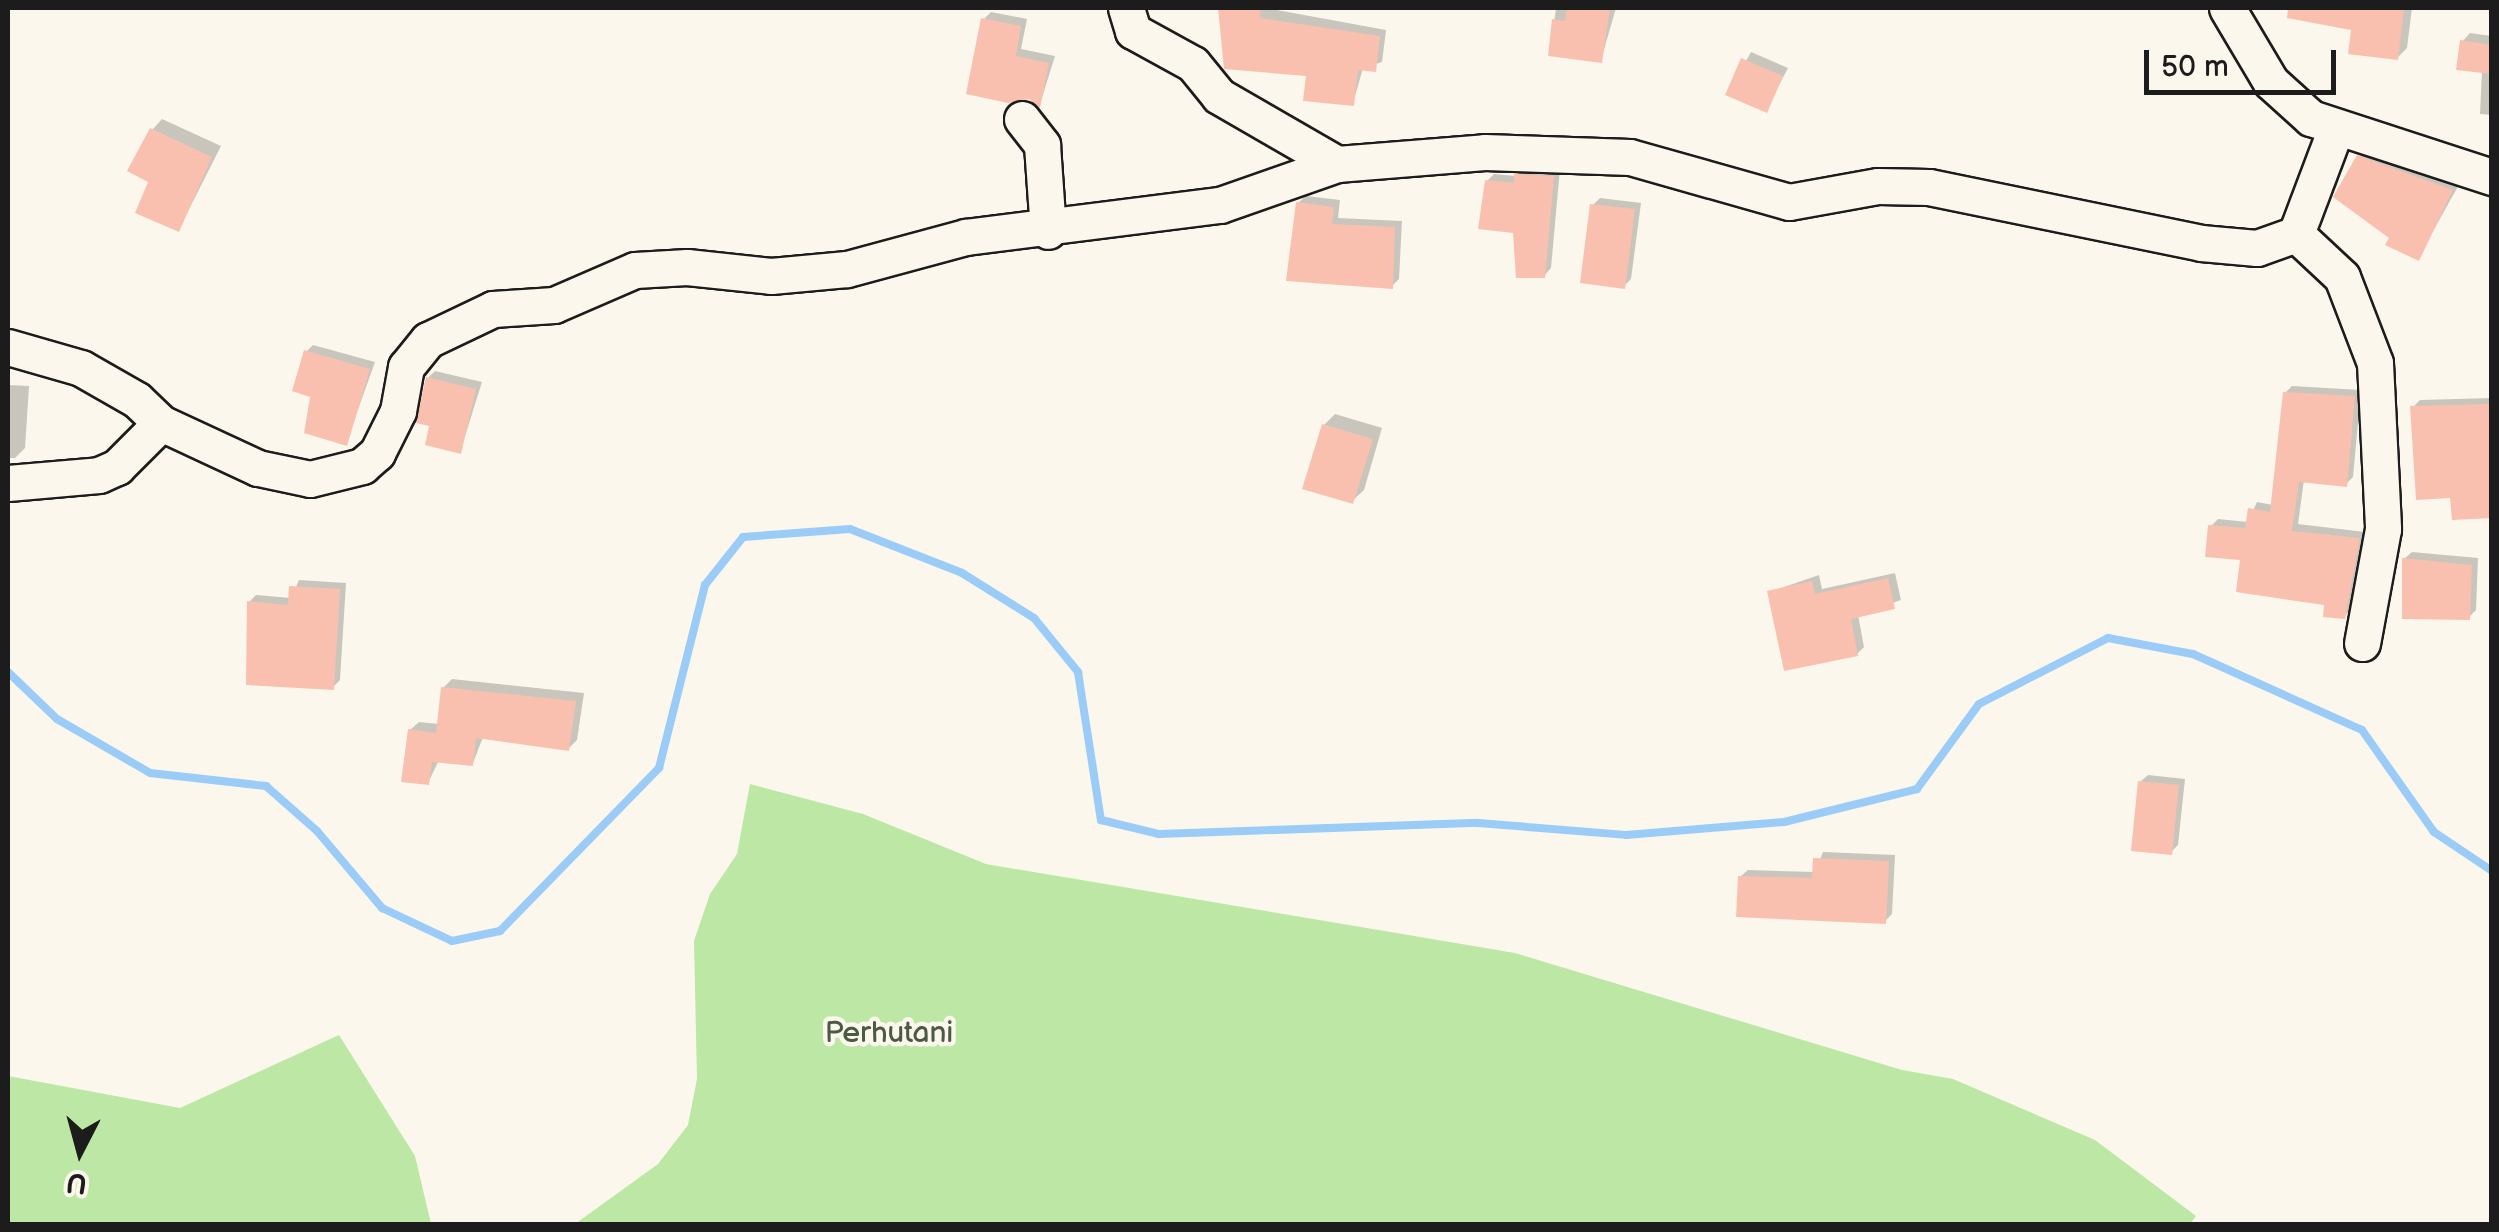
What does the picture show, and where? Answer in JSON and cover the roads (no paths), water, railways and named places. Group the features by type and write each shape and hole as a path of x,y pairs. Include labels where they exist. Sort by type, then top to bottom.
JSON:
{"street":[{"path":"1126,8 1143,40 1193,64 1235,107 1337,164"},
{"path":"2228,8 2272,82 2335,131 2492,177"},
{"path":"1022,119 1042,145 1048,231"},
{"path":"8,347 81,368 137,400 161,423 284,477 337,474 362,466 389,439 414,352 494,310 554,305 635,270 805,274 966,237 1048,231 1220,205 1337,164 1485,152 1595,154 1789,202 1901,184 2229,248 2278,244 2296,234 2335,131"},
{"path":"2296,234 2342,277 2375,363 2383,530 2362,643"},
{"path":"8,483 100,475 117,467 161,423"}],"waterway":[{"path":"8,672 57,719 150,773 266,786 317,831 382,908 452,941 500,931 659,768 705,585 743,537 850,529 962,573 1034,618 1078,672 1101,820 1159,834 1478,823 1626,835 1784,822 1917,789 1979,704 2108,638 2193,654 2362,730 2434,832 2492,871"}],"park label":[{"name":"Perhutani","path":"889,1033"}]}
